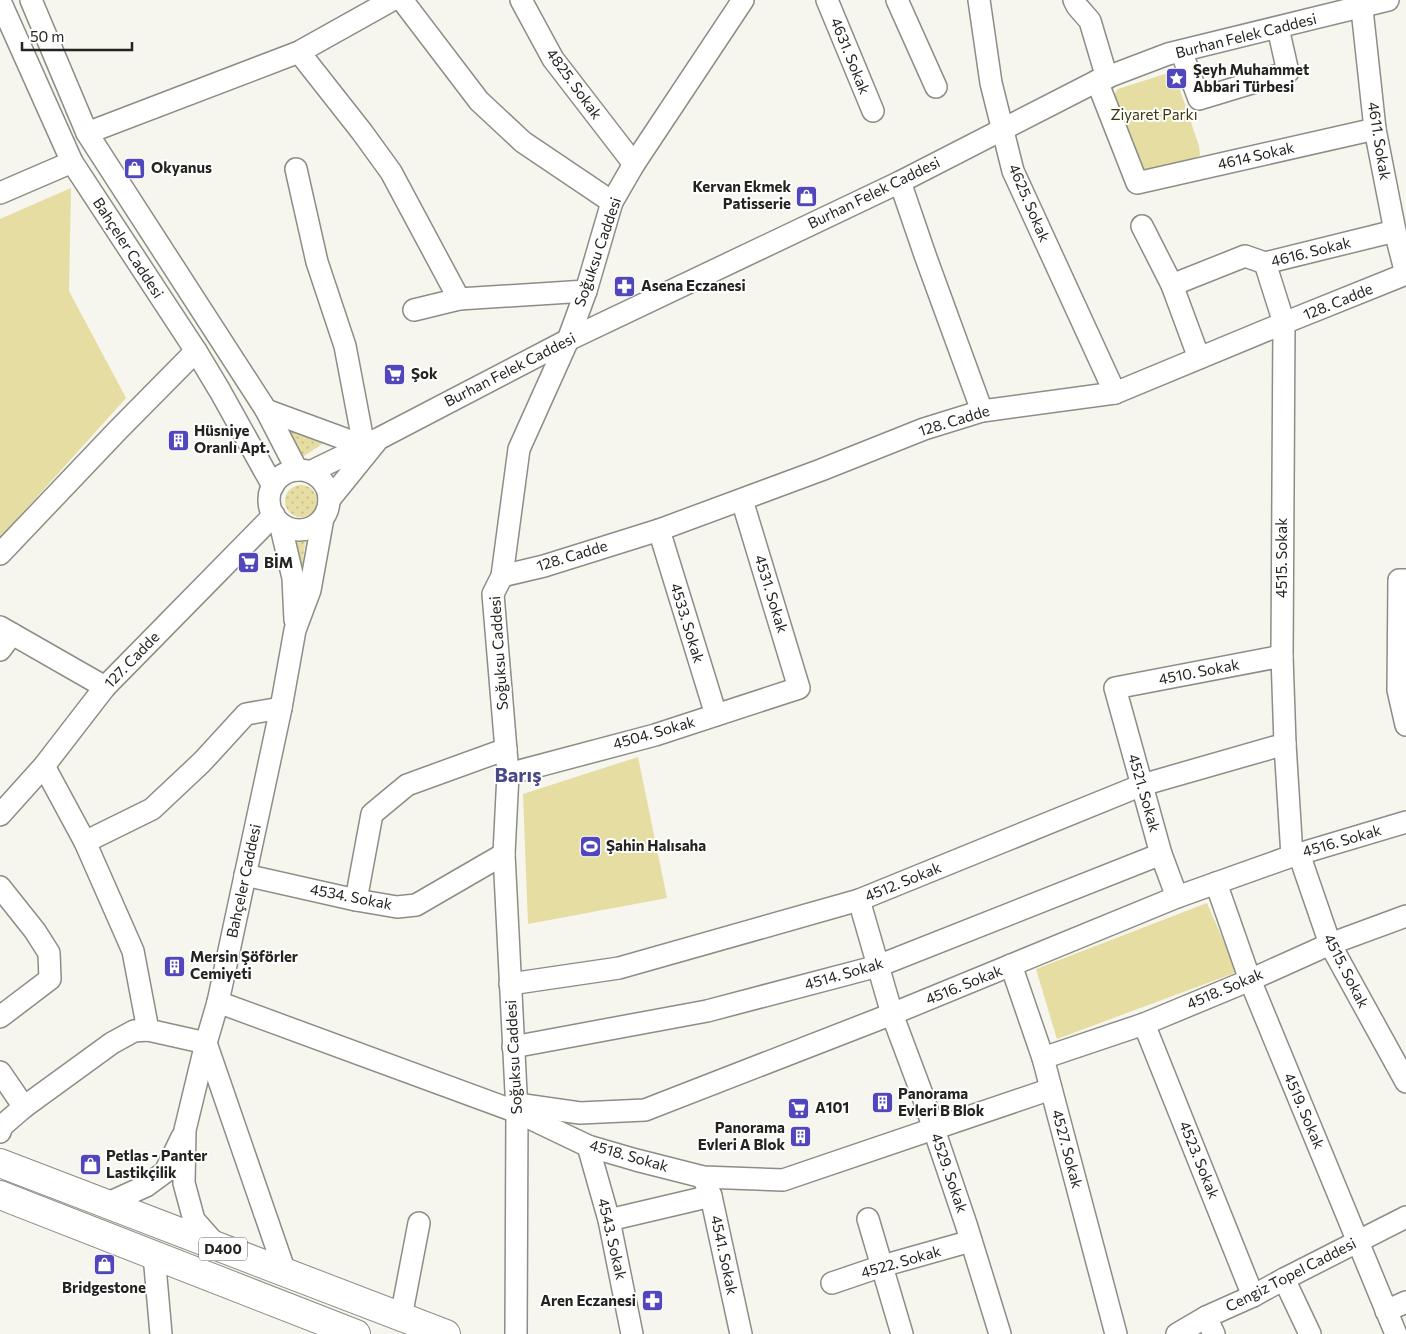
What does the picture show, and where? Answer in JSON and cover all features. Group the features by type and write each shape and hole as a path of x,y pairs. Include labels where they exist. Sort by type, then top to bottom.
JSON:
{"highway":[{"name":"D400","path":"0,1163 446,1334"},
{"name":"D400","path":"0,1195 154,1255 336,1332"}],"street":[{"name":"Bahçeler Caddesi","path":"32,0 87,133 266,410 303,471"},
{"path":"87,133 299,52 392,0"},
{"path":"402,0 479,101 524,142 612,202"},
{"name":"4825. Sokak","path":"521,0 553,59 634,164"},
{"name":"Soğuksu Caddesi","path":"516,1334 517,1108 504,854 508,774 493,594 502,576 519,449 568,340 586,291 612,202 634,164 743,0"},
{"name":"4631. Sokak","path":"827,0 873,111"},
{"path":"897,0 936,87"},
{"name":"4625. Sokak","path":"979,0 991,83 1013,171 1115,393"},
{"path":"1074,0 1090,21 1102,79"},
{"name":"Burhan Felek Caddesi","path":"303,471 372,442 568,340 900,182 1102,79 1168,54 1278,28 1362,4 1388,0"},
{"name":"Bahçeler Caddesi","path":"0,1 72,162 196,351 273,486"},
{"name":"4611. Sokak","path":"1362,4 1375,129 1395,231 1406,274"},
{"path":"1181,51 1199,99 1288,72 1278,28"},
{"path":"299,52 391,172 459,299"},
{"name":"4614 Sokak","path":"1102,79 1137,183 1375,129"},
{"path":"0,193 72,162"},
{"path":"296,169 316,262 344,346 372,442"},
{"path":"900,182 982,410"},
{"path":"1142,226 1172,285 1199,358"},
{"name":"4616. Sokak","path":"1172,285 1245,256 1266,264 1395,231"},
{"name":"4515. Sokak","path":"1266,264 1284,323 1282,656 1285,744 1295,854 1330,944 1406,1082"},
{"name":"128. Cadde","path":"502,576 544,566 659,530 742,500 924,429 982,410 1115,393 1406,274"},
{"path":"414,310 459,299 586,291"},
{"path":"0,554 196,351"},
{"path":"266,410 372,442"},
{"path":"277,519 288,528 298,530 316,524 372,442"},
{"path":"303,471 316,474 328,490 310,590 295,630 293,578 277,519 270,506 270,496 273,486 279,478 287,472 303,471"},
{"name":"4531. Sokak","path":"742,500 799,688"},
{"name":"127. Cadde","path":"0,815 44,766 105,687 277,519"},
{"name":"4533. Sokak","path":"659,530 716,715"},
{"path":"1402,580 1398,690 1406,725"},
{"name":"Bahçeler Caddesi","path":"186,1130 206,1043 218,1002 281,708 295,630"},
{"path":"4,637 105,687"},
{"name":"4510. Sokak","path":"1115,688 1282,656"},
{"name":"4504. Sokak","path":"508,774 655,735 799,688"},
{"name":"4521. Sokak","path":"1115,688 1161,854 1177,897"},
{"path":"85,842 152,810 202,762 246,714 281,708"},
{"name":"4512. Sokak","path":"510,984 619,968 859,900 1142,784 1285,744"},
{"path":"356,900 372,814 407,785 506,749"},
{"path":"44,766 85,842 133,951 148,1030"},
{"name":"4516. Sokak","path":"517,1108 580,1113 645,1110 892,1014 1177,897 1295,854 1406,822"},
{"name":"4534. Sokak","path":"245,875 356,900 397,907 416,905 504,854"},
{"name":"4514. Sokak","path":"513,1047 707,1012 878,966 1161,854"},
{"name":"4519. Sokak","path":"1216,883 1250,980 1396,1334"},
{"path":"0,887 36,931 49,953 50,979 0,1017"},
{"name":"4529. Sokak","path":"859,900 892,1014 934,1129 1000,1334"},
{"name":"4518. Sokak","path":"1043,1058 1144,1024 1330,944 1406,916"},
{"name":"4527. Sokak","path":"1011,965 1043,1058 1116,1334"},
{"name":"4518. Sokak","path":"218,1002 517,1108 588,1146 703,1177 783,1180 1051,1089"},
{"name":"4523. Sokak","path":"1144,1024 1254,1296"},
{"path":"0,1132 2,1126 24,1107 112,1043 134,1031 148,1030 206,1043 285,1272"},
{"path":"0,1072 24,1107"},
{"path":"106,1204 146,1186 165,1172 186,1130"},
{"path":"186,1130 184,1183 194,1220 217,1246"},
{"name":"4543. Sokak","path":"588,1146 609,1220 632,1334"},
{"name":"4541. Sokak","path":"703,1177 711,1196 741,1334"},
{"path":"609,1220 711,1196"},
{"name":"Cengiz Topel Caddesi","path":"1177,1334 1210,1326 1254,1296 1284,1279 1406,1217"},
{"path":"868,1219 902,1334"},
{"path":"401,1317 419,1223"},
{"name":"4522. Sokak","path":"832,1282 971,1241"},
{"path":"154,1255 161,1334"},
{"path":"1284,1279 1310,1334"},
{"path":"1386,1311 1406,1302"}],"green space":[{"name":"Ziyaret Parkı","path":"1168,73 1175,75 1199,146 1200,155 1193,163 1143,174 1113,96 1118,89"},
{"path":"71,188 69,291 126,398 0,538 0,219"},
{"path":"283,424 328,440 301,458"},
{"path":"301,485 307,486 312,490 316,495 316,507 312,512 307,516 301,517 295,516 290,512 286,507 285,501 286,495 290,490 295,486"},
{"path":"291,535 306,537 299,588"},
{"name":"Şahin Halısaha","path":"638,757 667,898 528,924 523,794"},
{"path":"1207,903 1237,972 1057,1039 1036,969"}],"place":[{"name":"Şeyh Muhammet Abbari Türbesi","path":"1177,79"},
{"name":"Okyanus","path":"135,168"},
{"name":"Kervan Ekmek Patisserie","path":"807,196"},
{"name":"Asena Eczanesi","path":"625,286"},
{"name":"Şok","path":"395,374"},
{"name":"Hüsniye Oranlı Apt.","path":"178,440"},
{"name":"BİM","path":"248,563"},
{"name":"Şahin Halısaha","path":"590,846"},
{"name":"Mersin Şöförler Cemiyeti","path":"174,966"},
{"name":"Panorama Evleri B Blok","path":"882,1103"},
{"name":"A101","path":"799,1108"},
{"name":"Panorama Evleri A Blok","path":"801,1137"},
{"name":"Petlas - Panter Lastikçilik","path":"90,1165"},
{"name":"Bridgestone","path":"104,1265"},
{"name":"Aren Eczanesi","path":"652,1301"}],"district":[{"name":"Barış","path":"518,775"}]}
